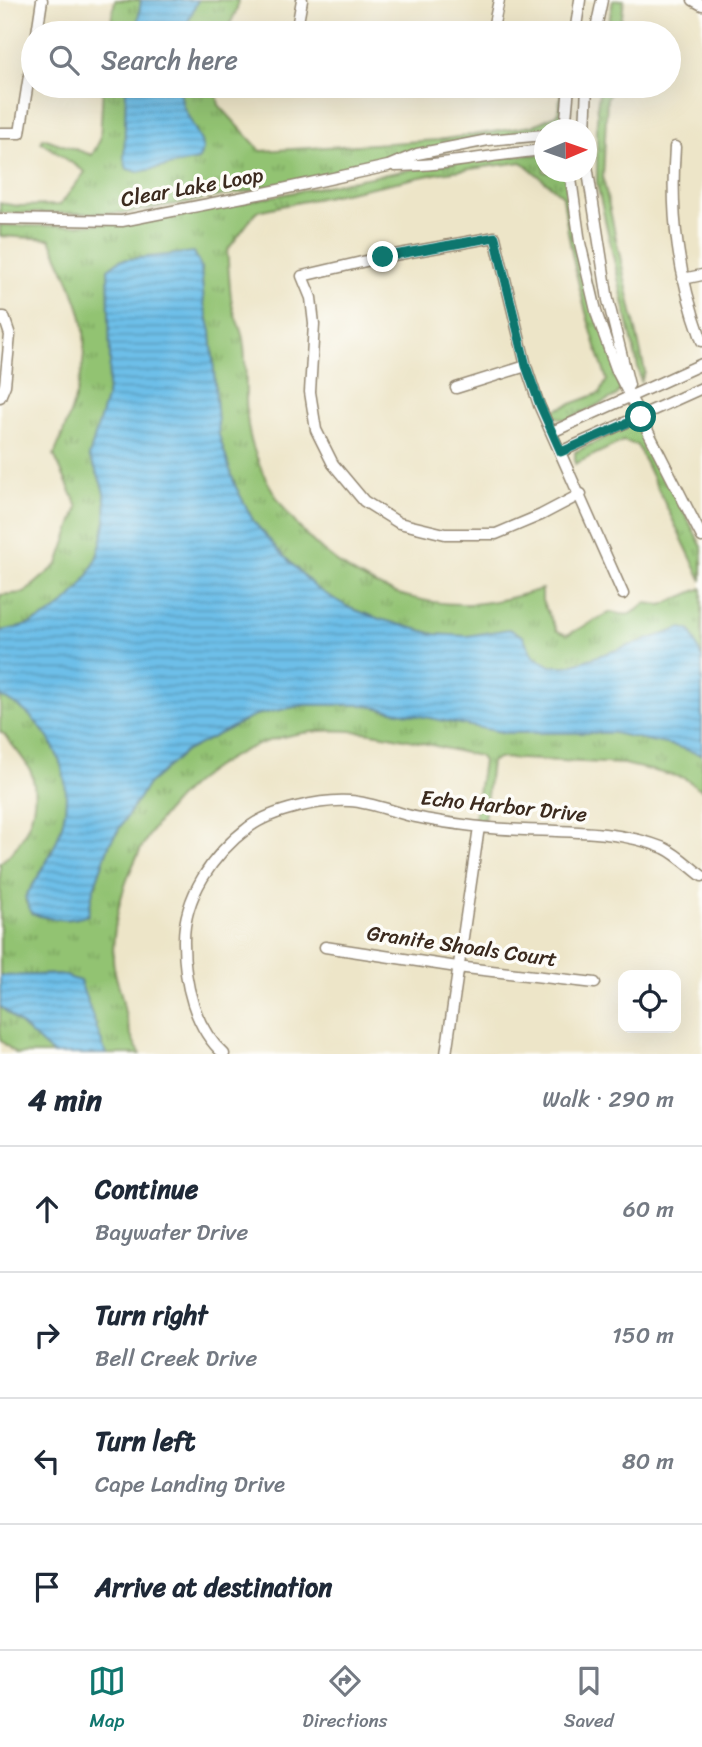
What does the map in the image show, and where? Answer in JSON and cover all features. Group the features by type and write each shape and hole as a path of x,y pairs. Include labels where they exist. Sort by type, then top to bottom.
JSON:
{"street":[{"path":"39,21 42,0"},
{"path":"298,21 302,0"},
{"path":"495,21 499,0"},
{"path":"577,21 580,0"},
{"path":"598,21 602,0"},
{"path":"693,0 702,5"},
{"path":"0,133 20,133 25,98"},
{"path":"566,119 568,98"},
{"path":"586,98 586,119"},
{"name":"Clear Lake Loop","path":"0,219 122,221 388,166 417,154 488,140 534,136"},
{"path":"675,147 672,193 676,239 683,279 702,341"},
{"name":"Clear Lake Loop","path":"388,166 418,166 534,151"},
{"path":"571,182 580,243 597,315 617,371 702,537"},
{"path":"590,182 608,300 632,396"},
{"path":"581,494 496,534 445,534 399,523 364,501 333,464 316,430 310,392 314,324 311,298 302,276 383,257 495,237 526,366 552,432 581,494 624,594"},
{"path":"683,279 702,275"},
{"path":"0,317 4,317 10,335 5,385 0,397"},
{"path":"552,432 702,364"},
{"path":"456,388 526,366"},
{"path":"561,452 702,388"},
{"name":"Echo Harbor Drive","path":"225,1054 217,1047 194,1008 184,965 183,925 195,891 215,858 250,826 297,805 350,801 415,817 479,827 624,836 666,849 702,876"},
{"path":"446,1054 479,827"},
{"name":"Granite Shoals Court","path":"325,947 457,967 595,983"}],"green space":[{"path":"115,0 238,0 232,21 111,21"},
{"path":"613,0 624,0 621,21 609,21"},
{"path":"102,98 218,98 219,105 261,151 438,140 534,125 534,136 391,160 261,189 126,213 0,213 0,203 18,206 60,205 85,172 41,142 43,138 92,155 100,140"},
{"path":"560,98 567,98 565,119 547,119 558,114"},
{"path":"598,98 607,98 603,178 645,372 641,381 597,184"},
{"path":"534,155 534,172 522,162 440,173 257,211 227,251 232,304 243,339 246,409 254,450 268,483 287,512 310,539 337,562 367,580 399,594 433,602 469,604 497,601 542,589 542,601 557,631 567,635 611,612 630,614 645,603 662,605 702,588 702,790 684,778 624,764 498,758 491,762 484,821 474,819 483,761 479,756 396,737 353,731 311,732 270,741 232,757 199,779 170,808 146,840 128,877 117,917 113,963 128,1026 141,1054 16,1054 0,1040 0,863 17,846 29,824 34,787 27,764 0,732 0,595 24,593 58,564 78,507 54,455 78,386 84,331 75,295 50,239 0,236 0,225 69,225 137,220 476,160"},
{"path":"546,182 570,182 574,227 620,390 616,396 567,420 556,417 552,411 600,393 607,380 580,289 563,196"},
{"path":"629,426 645,435 702,547 702,581 637,445 623,441 575,464 575,452"}],"water":[{"path":"141,0 198,0 188,21 138,21"},
{"path":"126,98 181,98 201,141 203,150 198,160 138,172 127,169 124,159"},
{"path":"194,252 201,267 204,303 211,331 219,435 235,485 254,522 316,588 350,608 435,634 467,636 509,629 523,636 533,656 551,666 568,666 682,628 691,631 702,659 702,755 675,746 613,733 506,733 363,705 305,705 256,715 186,751 148,784 110,843 93,891 88,915 59,919 31,913 25,897 57,840 66,800 65,780 59,759 38,725 21,708 0,697 0,631 38,620 68,600 81,587 98,553 104,528 104,492 89,456 107,395 110,362 108,269 120,260"},
{"path":"60,974 80,981 106,1054 53,1054 0,1006 0,976"}],"route":[{"path":"383,257 495,237 526,366 561,452 641,417"}]}
